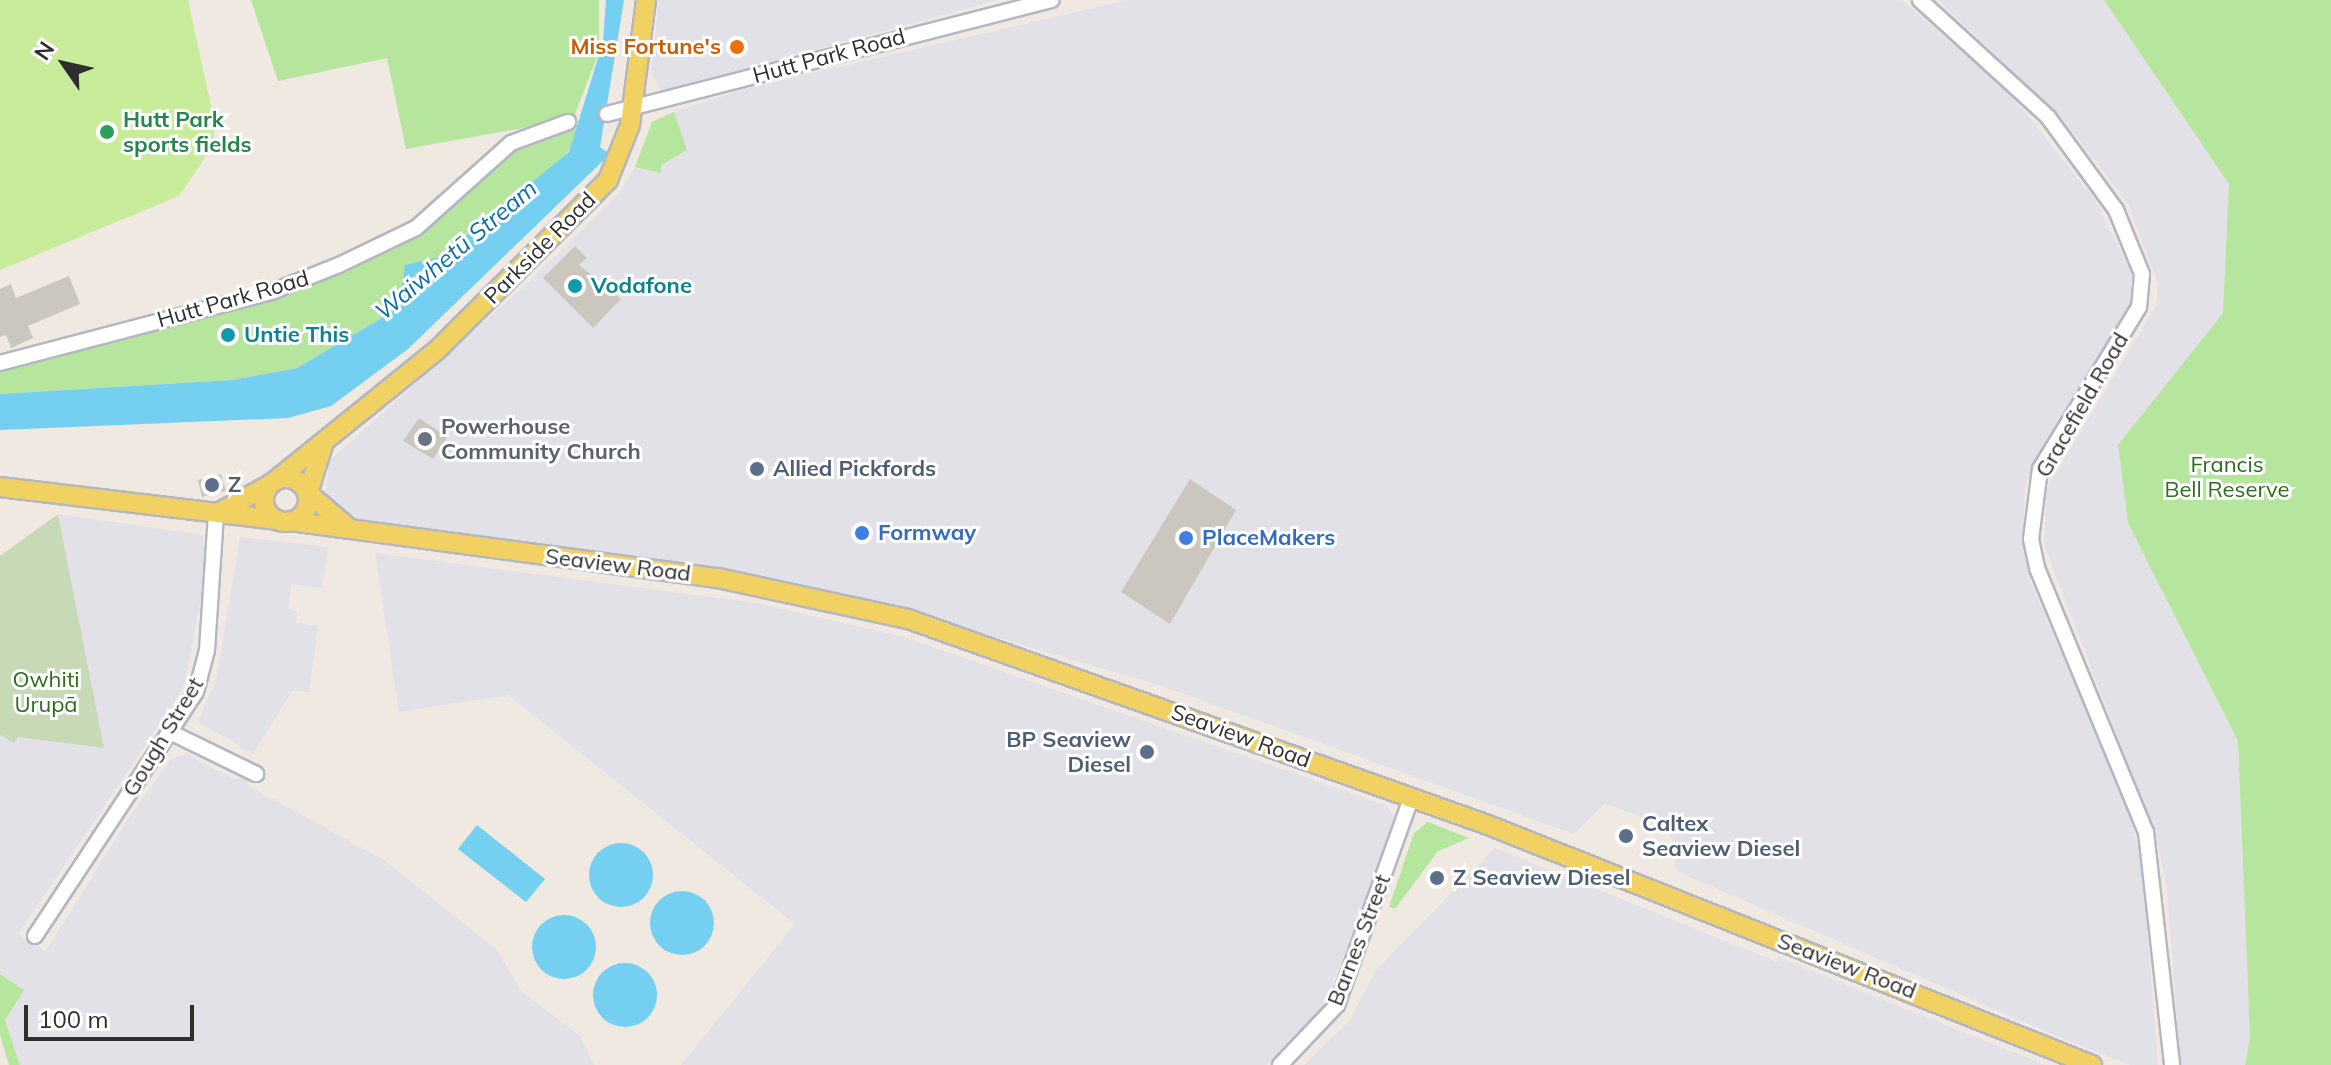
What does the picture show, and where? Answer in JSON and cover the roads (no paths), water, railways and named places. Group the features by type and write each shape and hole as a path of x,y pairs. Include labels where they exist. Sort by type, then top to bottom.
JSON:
{"main road":[{"name":"Parkside Road","path":"273,482 328,434 437,350 608,180 626,147 646,0"},
{"path":"273,482 265,507 284,521 304,513 328,434"},
{"path":"217,513 273,482 296,480 308,493"},
{"name":"Seaview Road","path":"0,487 718,578 863,607 999,649 1411,798 2092,1065"},
{"name":"Seaview Road","path":"308,493 324,513 356,532"}],"street":[{"name":"Hutt Park Road","path":"607,114 1052,0"},
{"name":"Gracefield Road","path":"1920,0 2058,129 2116,210 2142,274 2139,307 2040,469 2031,539 2037,568 2146,832 2172,1065"},
{"name":"Hutt Park Road","path":"0,363 317,275 416,228 511,143 568,122"},
{"name":"Gough Street","path":"35,936 170,732 203,673 217,513"},
{"path":"170,732 256,774"},
{"name":"Barnes Street","path":"1280,1065 1337,1005 1411,798"}],"water":[{"name":"Waiwhetū Stream","path":"606,0 624,0 600,147 610,154 408,349 331,406 288,418 0,430 0,394 232,380 297,368 380,319 401,295 405,265 440,257 569,152 603,42"},
{"path":"477,825 545,879 526,902 458,849"},
{"path":"621,843 633,845 644,852 651,863 651,887 644,898 633,905 621,907 609,905 598,898 591,887 589,875 591,863 598,852 609,845"},
{"path":"682,891 694,893 705,900 712,911 712,935 705,946 694,953 682,955 670,953 659,946 652,935 650,923 652,911 659,900 670,893"},
{"path":"564,915 576,917 587,924 594,935 594,959 587,970 576,977 564,979 552,977 541,970 534,959 532,947 534,935 541,924 552,917"},
{"path":"625,963 637,965 648,972 655,983 655,1007 648,1018 637,1025 625,1027 613,1025 602,1018 595,1007 593,995 595,983 602,972 613,965"}],"place":[{"name":"Miss Fortune's","path":"737,47"},
{"name":"Hutt Park sports fields","path":"107,132"},
{"name":"Vodafone","path":"575,286"},
{"name":"Untie This","path":"228,335"},
{"name":"Powerhouse Community Church","path":"425,439"},
{"name":"Allied Pickfords","path":"757,469"},
{"name":"Z","path":"212,485"},
{"name":"Formway","path":"862,533"},
{"name":"PlaceMakers","path":"1186,538"},
{"name":"BP Seaview Diesel","path":"1147,752"},
{"name":"Caltex Seaview Diesel","path":"1626,836"},
{"name":"Z Seaview Diesel","path":"1437,878"}],"park label":[{"name":"Francis Bell Reserve","path":"2227,476"},
{"name":"Owhiti Urupā","path":"46,692"}]}
